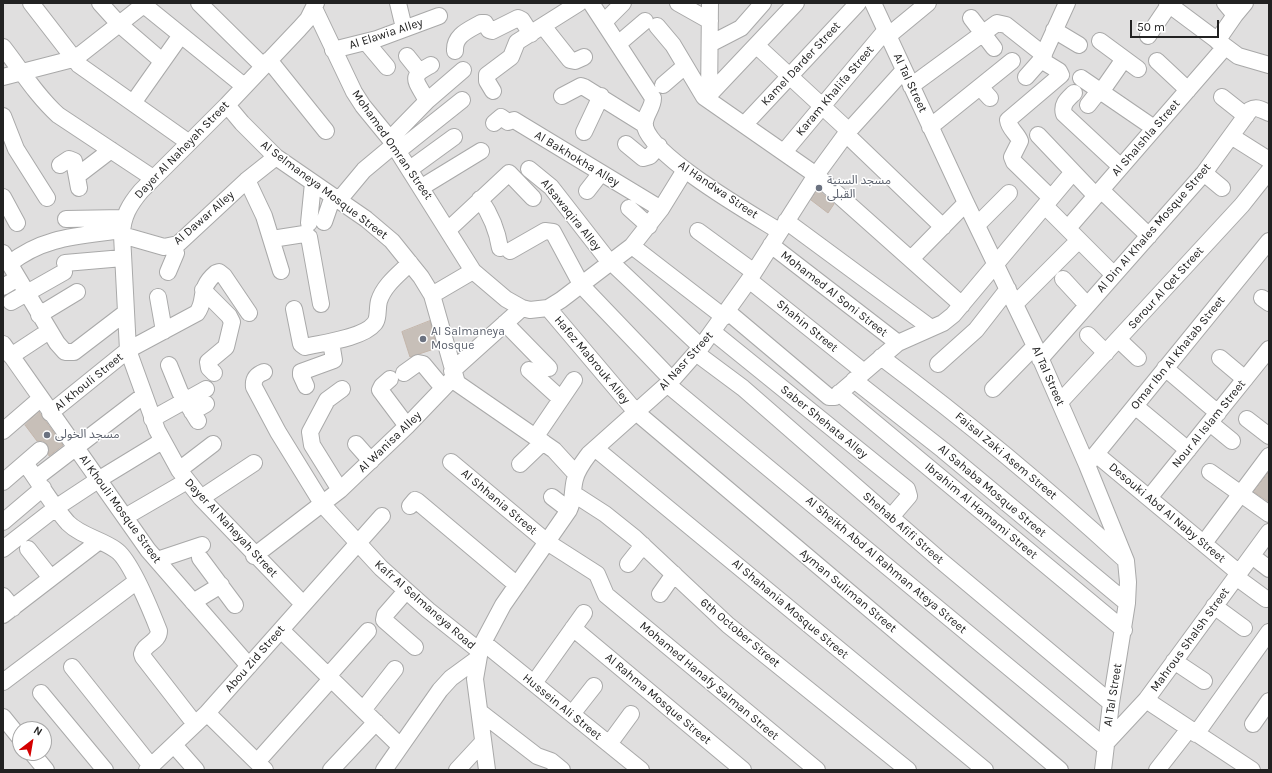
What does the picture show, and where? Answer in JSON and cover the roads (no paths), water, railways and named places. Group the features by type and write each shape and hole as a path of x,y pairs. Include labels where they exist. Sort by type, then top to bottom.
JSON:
{"street":[{"path":"31,3 79,65 188,142"},
{"path":"100,3 119,24 162,61"},
{"path":"199,3 266,63 326,131"},
{"path":"398,3 404,28"},
{"path":"494,91 487,82 487,75 511,58 517,42 579,3"},
{"path":"562,96 583,86 645,125 646,117 653,105 653,98 591,3"},
{"path":"604,22 623,3"},
{"path":"709,98 710,3"},
{"path":"710,44 741,28 763,3"},
{"path":"709,98 796,3"},
{"name":"Kamel Darder Street","path":"744,125 858,3"},
{"name":"Al Tal Street","path":"873,3 1060,402 1091,459 1126,561 1128,603 1102,758"},
{"name":"Karam Khalifa Street","path":"784,152 822,106 887,33 928,3"},
{"path":"1026,77 1042,58 1067,3"},
{"path":"3,77 74,58 145,4 244,86"},
{"path":"672,4 710,21"},
{"path":"1148,36 1174,5 1221,44 1238,56 1269,65"},
{"name":"Dayer Al Naheyah Street","path":"303,604 254,556 201,498 183,475 162,441 152,419 128,350 125,313 123,228 131,203 153,178 227,105 308,19 315,6"},
{"name":"Mohamed Omran Street","path":"315,6 333,50 363,106 394,145 449,229 476,274"},
{"name":"Al Shalshla Street","path":"1068,228 1121,167 1163,126 1221,44 1235,7"},
{"name":"Al Elawia Alley","path":"333,50 366,42 439,16"},
{"path":"455,51 454,44 459,36 481,23 485,23 489,30 492,31 518,18 537,30 570,60 575,61 584,56"},
{"path":"971,18 994,48"},
{"path":"911,86 997,23 1002,23 1059,71 1061,74 1008,120 1009,127 1018,136 1020,141 1012,157 1014,162 1068,228 1114,275"},
{"path":"618,44 651,24 673,45 699,91 744,125 816,175 962,305"},
{"path":"1054,30 1079,45"},
{"path":"133,103 181,35"},
{"path":"1100,41 1138,70"},
{"path":"366,42 387,67"},
{"path":"757,46 822,106 847,133 943,227"},
{"path":"3,47 47,106 153,178"},
{"path":"407,56 425,68 416,75 416,81 427,101"},
{"path":"1088,105 1124,59"},
{"path":"1157,60 1188,90"},
{"path":"930,127 985,93 1012,61"},
{"path":"663,85 685,66"},
{"path":"394,145 427,101 464,70"},
{"name":"Al Nasr Street","path":"480,651 496,618 569,510 574,494 576,474 586,458 670,382 713,332 752,276 778,232 816,175 847,133 904,70"},
{"path":"1081,78 1100,91 1163,126"},
{"path":"1074,93 1064,104 1062,109 1064,114 1121,167"},
{"path":"584,132 601,96"},
{"path":"1222,97 1246,116 1254,108 1269,114"},
{"path":"312,183 317,223 336,198 364,170 394,145 462,100"},
{"name":"Al Selmaneya Mosque Street","path":"227,105 248,129 276,156 312,183 336,198 392,241 410,263 432,295 450,379 539,439 562,457 576,474"},
{"path":"3,116 16,149 46,198"},
{"name":"Al Din Al Khales Mosque Street","path":"993,389 1037,352 1087,305 1204,173 1246,116"},
{"name":"Al Bakhokha Alley","path":"494,123 501,117 508,122 514,120 662,209"},
{"name":"Al Handwa Street","path":"645,125 649,135 685,170 778,232"},
{"path":"1038,134 1073,172 1149,236"},
{"path":"1231,136 1269,160"},
{"path":"410,170 454,137"},
{"path":"626,144 643,158 650,156 659,146"},
{"path":"60,165 69,159 73,160 75,163 78,182 111,150"},
{"path":"422,187 481,151"},
{"name":"Al Dawar Alley","path":"123,228 164,247 171,247 178,244 246,180 276,156"},
{"name":"Alsawaqira Alley","path":"529,169 551,187 612,263 698,350"},
{"path":"432,295 476,274 513,304 530,310 548,308 582,286 632,246 662,209 685,170"},
{"name":"Serour Al Qet Street","path":"1060,402 1242,205 1269,171"},
{"path":"836,396 898,343 943,323 962,305 1073,172"},
{"path":"449,229 509,173 533,198"},
{"path":"587,191 601,173"},
{"path":"1204,173 1222,188"},
{"path":"246,180 264,216 281,271"},
{"path":"977,225 1009,193"},
{"path":"3,198 17,223"},
{"name":"Al Sheikh Abd Al Rahman Ateya Street","path":"480,199 490,214 505,249 545,231 553,232 582,286 670,382 1102,758"},
{"path":"911,259 966,203"},
{"path":"629,208 649,226"},
{"path":"66,219 123,228"},
{"path":"123,228 51,241 6,258 60,349 68,353 74,352 125,313"},
{"name":"Shahin Street","path":"698,231 752,276 859,376"},
{"path":"778,232 931,328"},
{"name":"Mohamed Al Soni Street","path":"778,232 898,343"},
{"path":"272,239 304,234 309,237 321,304"},
{"path":"1015,304 1079,240"},
{"name":"Omar Ibn Al Khatab Street","path":"1091,459 1269,241"},
{"name":"Ibrahim Al Hamami Street","path":"632,246 726,315 829,398 836,396 1124,630"},
{"path":"168,272 176,253 171,247"},
{"path":"12,302 64,267 123,258"},
{"path":"294,309 303,346 331,342 352,336 374,326 378,302 385,288 410,263"},
{"path":"214,373 209,368 208,362 226,347 232,322 229,316 203,290 213,275 216,273 221,273 250,313"},
{"path":"3,287 18,278"},
{"path":"1063,279 1087,305"},
{"path":"938,364 976,330 1008,289"},
{"name":"Al Khouli Street","path":"50,413 128,350 197,313 200,307 203,290"},
{"path":"39,315 77,292"},
{"path":"158,297 164,331"},
{"name":"Al Wanisa Alley","path":"254,556 323,505 340,490 407,426 450,379 505,323 522,308"},
{"name":"Hafez Mabrouk Alley","path":"548,308 636,412"},
{"path":"505,323 549,368"},
{"path":"7,350 49,331"},
{"name":"Saber Shehata Alley","path":"713,332 907,489 909,496 891,517"},
{"path":"1088,335 1106,353"},
{"path":"1118,340 1138,358"},
{"path":"306,386 301,375 302,372 334,360 331,342"},
{"name":"Al Khouli Mosque Street","path":"7,350 40,399 157,560 249,666"},
{"name":"Shehab Afifi Street","path":"698,350 891,517 1111,703"},
{"name":"Nour Al Islam Street","path":"1149,498 1269,350"},
{"name":"Faisal Zaki Asem Street","path":"881,357 938,400 1021,467 1126,561"},
{"path":"1220,358 1245,379"},
{"path":"407,426 383,405 380,390 382,386 418,363 423,364 450,379"},
{"path":"152,419 197,405 169,365"},
{"path":"1165,368 1214,418 1232,441"},
{"path":"529,370 561,399"},
{"name":"Kafr Al Selmaneya Road","path":"264,372 257,374 254,380 254,388 278,432 323,505 357,544 406,591 480,651 475,679 487,770"},
{"name":"Al Sahaba Mosque Street","path":"859,376 943,450 1128,603"},
{"path":"520,464 539,439 561,399 574,380"},
{"path":"340,490 312,445 310,432 327,400 342,389"},
{"path":"3,522 76,448 144,396"},
{"path":"3,431 40,399"},
{"path":"1135,406 1188,450"},
{"name":"Ayman Suliman Street","path":"636,412 1060,770"},
{"path":"1247,419 1269,436"},
{"path":"3,549 57,507 162,441"},
{"path":"125,517 183,475 213,444"},
{"path":"356,444 371,461"},
{"name":"Al Shahania Mosque Street","path":"596,449 985,770"},
{"path":"3,482 40,450"},
{"path":"1204,543 1269,456"},
{"name":"Desouki Abd Al Naby Street","path":"1091,459 1149,498 1204,543 1266,599"},
{"name":"Al Shhania Street","path":"451,462 548,542 597,574 603,590"},
{"path":"25,463 68,523 98,542 118,550 137,581 159,633 157,638 143,649 142,654 195,724"},
{"path":"201,498 254,463"},
{"path":"1210,472 1269,514"},
{"name":"6th October Street","path":"574,494 605,514 643,545 728,625 908,770"},
{"path":"552,497 569,510"},
{"path":"410,506 415,500 417,501 517,585"},
{"name":"Abou Zid Street","path":"149,768 207,713 382,516"},
{"name":"Mahrous Shalsh Street","path":"1102,758 1269,532"},
{"path":"6,606 51,578 98,542"},
{"path":"628,564 643,545"},
{"path":"28,550 51,578"},
{"path":"157,560 201,551 220,585 235,604"},
{"path":"1252,556 1269,569"},
{"path":"660,594 674,574"},
{"path":"3,682 137,581"},
{"path":"193,602 220,585"},
{"name":"Mohamed Hanafy Salman Street","path":"603,590 610,599 816,770"},
{"path":"406,591 385,615 384,620 415,647"},
{"path":"1214,606 1244,628"},
{"path":"534,684 584,613"},
{"name":"Al Rahma Mosque Street","path":"573,628 742,770"},
{"path":"280,630 400,746"},
{"path":"207,713 261,766 330,677 368,631"},
{"path":"1162,768 1193,731 1269,632"},
{"path":"384,770 440,690 480,651"},
{"name":"Hussein Ali Street","path":"480,651 534,684 640,770"},
{"path":"1174,661 1204,681"},
{"path":"72,666 149,768"},
{"path":"363,710 395,669"},
{"path":"572,714 594,686"},
{"path":"41,693 105,770"},
{"path":"1146,700 1252,770"},
{"path":"1253,724 1269,702"},
{"path":"480,712 537,756 551,760 562,770"},
{"path":"608,744 630,714"},
{"path":"3,717 12,728"},
{"path":"331,770 376,722"},
{"path":"457,770 483,742"},
{"path":"174,745 196,770"},
{"path":"39,761 46,770"}],"place":[{"name":"مسجد السنية القبلى","path":"819,188"},
{"name":"Al Salmaneya Mosque","path":"423,339"},
{"name":"مسجد الخولى","path":"47,435"}]}
